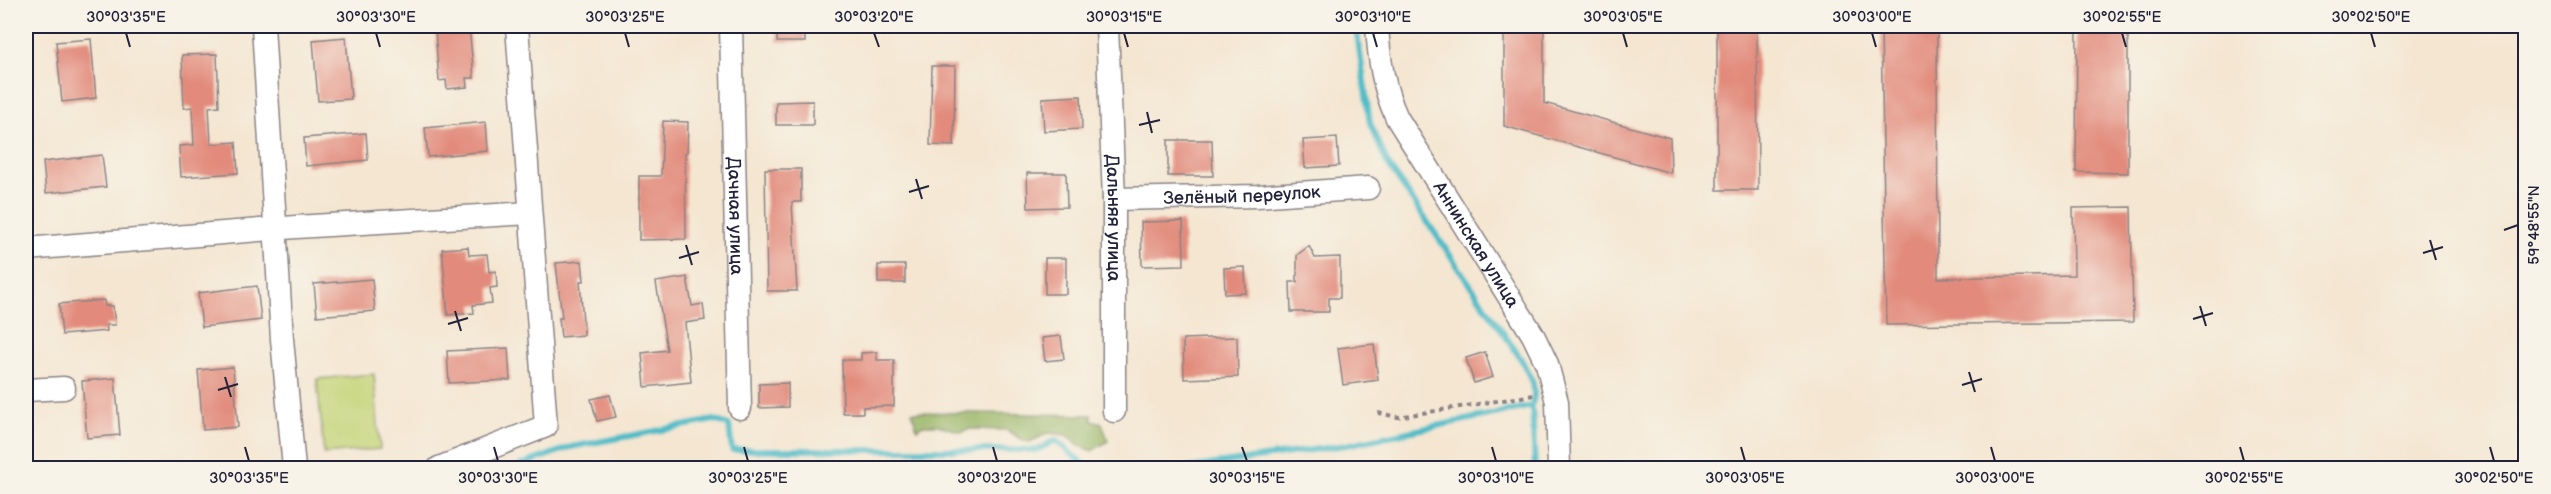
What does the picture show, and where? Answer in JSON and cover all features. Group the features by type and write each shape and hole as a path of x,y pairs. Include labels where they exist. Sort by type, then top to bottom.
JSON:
{"street":[{"path":"263,26 282,339 294,468"},
{"path":"439,468 546,426 517,26"},
{"name":"Дачная улица","path":"731,26 740,408"},
{"name":"Дальняя улица","path":"1107,26 1114,198 1114,411"},
{"name":"Аннинская улица","path":"1377,26 1382,73 1389,101 1397,118 1527,326 1547,363 1557,402 1559,468"},
{"name":"Зелёный переулок","path":"1114,198 1257,196 1368,188"},
{"path":"26,249 276,228 530,213"},
{"path":"26,390 64,388"}],"path":[{"path":"1378,413 1398,417 1502,399 1524,398"}],"green space":[{"path":"374,374 380,449 324,454 317,379"},
{"path":"912,412 1092,415 1092,420 1102,423 1108,441 1092,451 1078,445 1067,435 1048,433 1030,442 1024,441 1007,430 970,429 961,432 938,425 923,425 917,429"}],"building":[{"path":"469,26 474,78 466,78 467,87 447,89 446,80 439,81 435,29"},
{"path":"777,26 805,26 805,42 777,42"},
{"path":"1504,26 1544,26 1544,103 1670,138 1671,173 1504,126"},
{"path":"1717,26 1757,26 1758,190 1717,190"},
{"path":"1881,26 1937,26 1938,278 2074,275 2073,208 2131,207 2133,322 1886,325"},
{"path":"2077,26 2128,26 2128,173 2076,172"},
{"path":"346,37 351,99 318,101 313,40"},
{"path":"91,39 96,98 62,102 56,42"},
{"path":"217,54 219,106 209,107 211,144 236,142 238,173 181,177 179,146 194,145 192,107 184,108 182,55"},
{"path":"932,66 955,66 954,146 930,145"},
{"path":"1081,96 1082,129 1044,131 1042,98"},
{"path":"813,101 813,125 776,125 776,102"},
{"path":"663,121 688,122 687,153 685,153 686,239 639,240 639,176 661,176"},
{"path":"486,122 488,151 428,157 425,128"},
{"path":"366,133 368,160 306,166 304,138"},
{"path":"1337,138 1339,166 1305,168 1303,140"},
{"path":"1168,140 1212,140 1213,176 1168,176"},
{"path":"102,155 106,187 46,193 43,162"},
{"path":"765,169 801,169 801,202 792,202 797,291 767,291"},
{"path":"1027,173 1066,173 1067,207 1028,208"},
{"path":"1183,221 1184,265 1142,266 1141,222"},
{"path":"1309,246 1315,258 1340,257 1340,298 1329,298 1329,312 1291,312 1290,282 1297,282 1297,255"},
{"path":"468,247 469,255 487,254 489,272 496,271 497,287 490,288 492,303 473,305 474,313 448,315 442,249"},
{"path":"1045,258 1066,258 1066,294 1045,294"},
{"path":"582,261 584,281 580,281 584,335 561,337 559,318 562,318 556,263"},
{"path":"878,265 905,265 905,283 878,283"},
{"path":"1245,267 1246,293 1225,294 1224,268"},
{"path":"687,277 692,306 703,304 705,320 685,323 691,382 645,387 642,353 667,350 656,282"},
{"path":"372,279 375,311 317,316 314,284"},
{"path":"257,286 261,320 202,327 198,293"},
{"path":"104,300 105,306 113,306 115,325 106,325 107,331 62,335 59,304"},
{"path":"1061,336 1064,359 1045,361 1042,338"},
{"path":"1237,337 1238,377 1184,379 1183,339"},
{"path":"1374,344 1378,380 1343,385 1338,348"},
{"path":"508,348 510,380 449,383 447,351"},
{"path":"877,352 877,360 894,360 894,406 863,407 863,413 843,413 842,360 861,360 861,353"},
{"path":"1485,352 1493,377 1474,383 1466,358"},
{"path":"233,367 238,427 203,430 198,370"},
{"path":"115,378 120,435 87,438 82,381"},
{"path":"788,383 788,407 759,408 759,384"},
{"path":"610,395 616,417 597,421 591,399"}],"waterway":[{"path":"1356,26 1370,123 1387,163 1521,359 1533,383 1535,468"},
{"path":"1188,468 1346,445 1532,406"},
{"path":"513,468 571,447 714,420 729,425 732,450 1038,450 1055,440 1088,468"}]}
